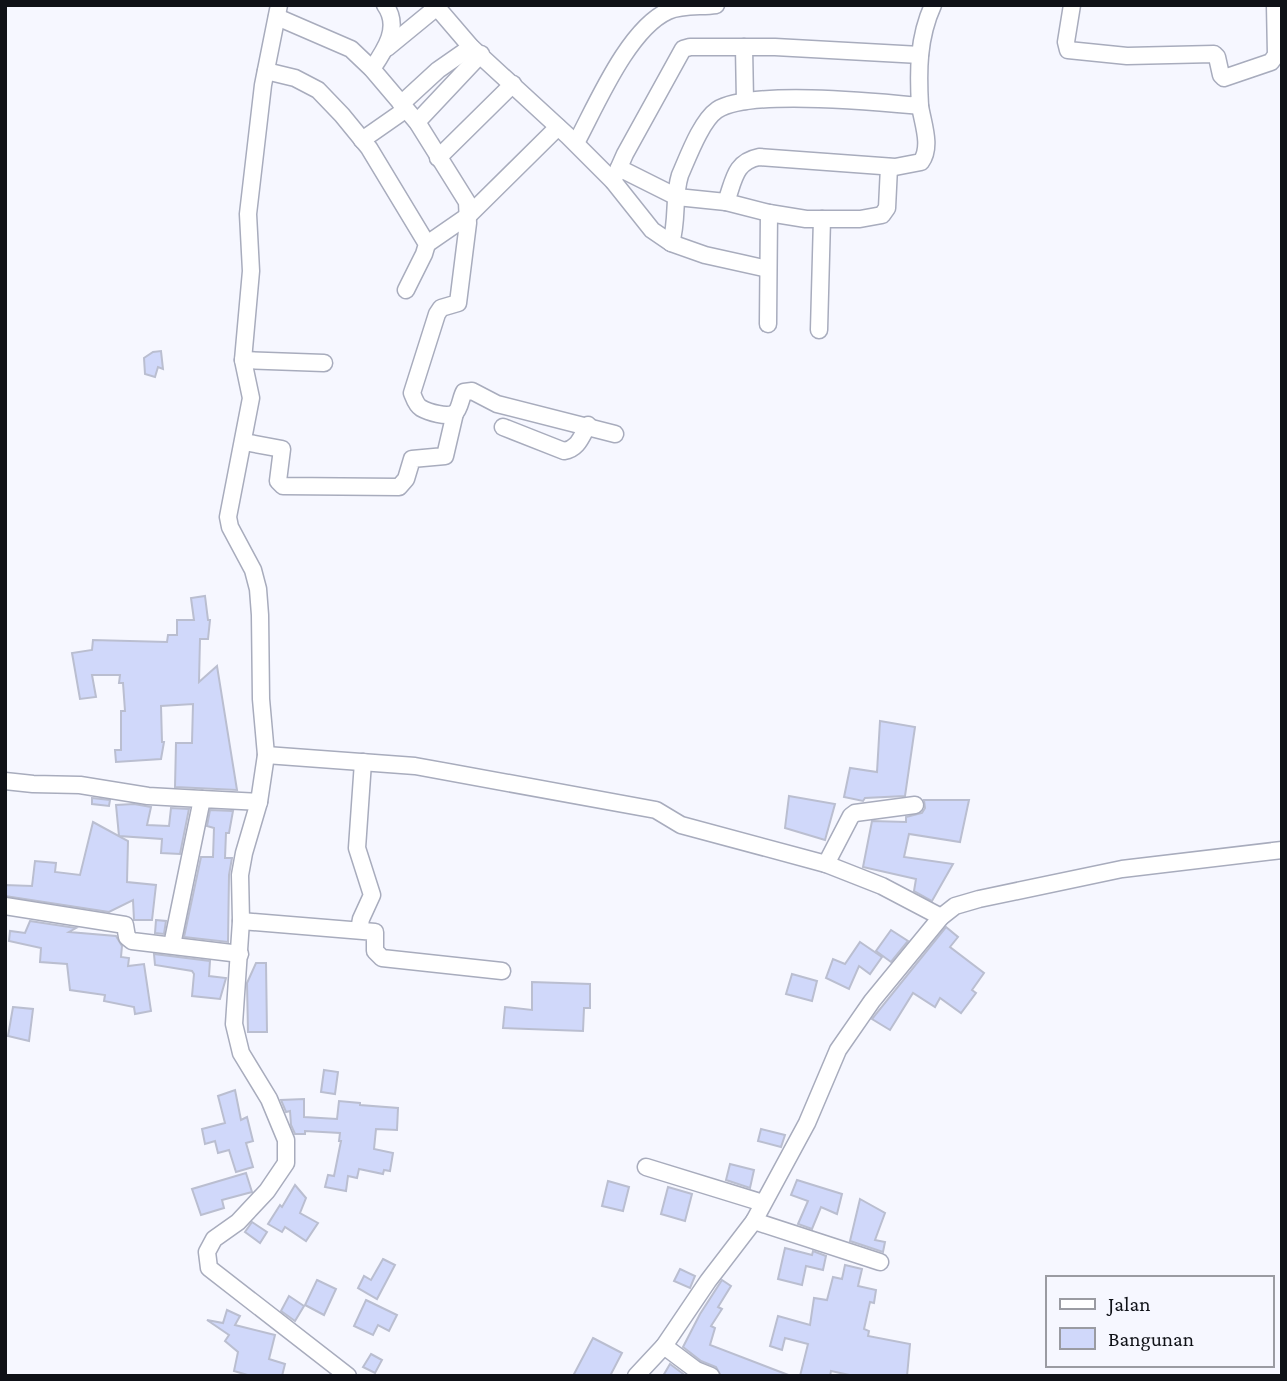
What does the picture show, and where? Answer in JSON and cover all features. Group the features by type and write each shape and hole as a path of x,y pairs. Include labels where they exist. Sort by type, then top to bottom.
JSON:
{"street":[{"path":"386,5 392,25 387,48"},
{"path":"576,143 623,57 642,30 670,10 716,5"},
{"path":"726,202 737,171 747,159 759,157 889,166 913,166 921,162 926,155 926,140 920,107 920,55 925,22 933,5"},
{"path":"1072,5 1066,42 1068,50 1127,55 1213,54 1217,57 1224,78 1272,62 1276,55 1275,5"},
{"path":"372,69 387,48 436,6 476,50 576,143 616,174 677,197 726,202 769,213 822,219 860,219 882,215 887,208 889,166"},
{"path":"348,1376 209,1268 207,1260 214,1239 238,1222 260,1199 286,1163 286,1140 269,1099 242,1054 234,1024 240,954 240,876 259,802 267,755 261,699 258,589 253,570 230,527 228,517 251,398 243,360 251,271 248,214 266,71 278,11 351,49 372,69 417,122 467,202 469,215 458,303 440,308 412,393 420,408 443,415 455,413"},
{"path":"616,174 683,50 690,47 920,55"},
{"path":"744,47 745,101"},
{"path":"362,141 403,107 438,70 476,50"},
{"path":"417,122 476,50"},
{"path":"266,71 295,78 318,90 362,141 427,244"},
{"path":"439,158 513,84"},
{"path":"671,243 676,227 680,175 708,118 718,109 765,98 888,103 920,107"},
{"path":"406,290 427,244 469,215 558,127"},
{"path":"616,174 652,230 671,243 705,255 768,269"},
{"path":"768,324 769,213"},
{"path":"819,330 822,219"},
{"path":"243,360 324,363"},
{"path":"244,442 280,447 283,452 278,481 283,486 399,486 406,479 412,459 445,456 455,413 462,394 467,391 478,393 497,404 615,434"},
{"path":"503,427 564,451 572,450 588,425"},
{"path":"267,755 415,766 656,810 681,825 826,864 882,886 941,917"},
{"path":"359,930 372,895 357,848 363,762"},
{"path":"5,781 80,785 148,796 259,802"},
{"path":"172,945 202,799"},
{"path":"826,864 855,813 915,805"},
{"path":"635,1376 664,1346 708,1281 754,1221 807,1123 838,1050 872,1001 941,917 955,906 1122,869 1282,850"},
{"path":"5,906 125,925 126,935 132,941 240,954"},
{"path":"241,921 376,933 375,951 382,958 502,971"},
{"path":"646,1167 763,1203"},
{"path":"754,1221 880,1262"},
{"path":"664,1346 696,1370 711,1376"}],"building":[{"path":"161,351 163,369 158,367 155,377 145,374 144,358 153,352"},
{"path":"205,596 210,620 208,639 200,639 199,682 217,666 237,790 175,787 176,743 192,743 193,704 161,706 164,742 161,759 116,762 115,750 121,750 121,711 125,711 120,675 92,675 96,697 80,699 72,653 92,650 93,640 167,642 168,635 177,635 177,620 194,620 191,598"},
{"path":"880,721 915,727 905,796 865,798 863,801 844,797 850,768 877,772"},
{"path":"789,796 835,804 825,840 785,828"},
{"path":"92,798 110,800 109,806 92,804"},
{"path":"924,800 969,800 960,842 909,834 904,857 953,864 932,901 914,891 916,879 863,867 872,821 906,822 906,817 922,813 925,808"},
{"path":"116,805 151,807 147,825 169,826 171,808 189,809 180,854 161,853 162,839 119,836"},
{"path":"210,810 233,811 229,833 226,833 225,858 232,858 229,875 228,942 184,937 201,857 213,857 214,828 207,826"},
{"path":"93,822 128,841 127,882 156,885 152,920 134,920 133,900 109,912 5,896 5,885 32,886 35,861 56,863 55,872 80,875"},
{"path":"156,920 166,921 164,934 155,933"},
{"path":"30,921 76,928 69,932 116,936 122,946 121,957 129,958 128,966 144,964 151,1011 135,1014 134,1007 104,1001 105,995 70,990 67,964 40,962 41,948 9,941 10,931 25,933"},
{"path":"946,927 958,937 950,947 984,973 972,990 976,993 961,1013 940,998 935,1007 913,993 890,1030 872,1019"},
{"path":"891,930 908,941 891,962 876,951"},
{"path":"860,942 882,957 870,974 859,966 849,989 826,978 833,959 845,964"},
{"path":"154,954 210,961 209,976 226,978 220,999 192,996 192,971 155,965"},
{"path":"256,963 266,963 267,1032 248,1032 247,983"},
{"path":"792,974 817,981 812,1001 786,994"},
{"path":"532,982 590,984 590,1008 584,1008 583,1031 503,1028 505,1007 532,1010"},
{"path":"13,1007 33,1009 29,1041 8,1036"},
{"path":"324,1070 338,1072 335,1094 321,1092"},
{"path":"235,1090 241,1120 247,1117 253,1141 246,1143 253,1167 236,1172 229,1150 218,1153 215,1141 205,1144 202,1129 225,1123 218,1096"},
{"path":"304,1099 304,1117 337,1119 339,1101 398,1108 397,1130 376,1129 374,1149 393,1153 390,1171 384,1170 383,1174 359,1169 357,1178 348,1176 346,1191 325,1187 328,1175 334,1176 340,1133 305,1131 305,1134 295,1134 290,1111 286,1112 281,1100"},
{"path":"761,1129 785,1135 781,1147 758,1141"},
{"path":"730,1164 754,1170 750,1188 726,1180"},
{"path":"246,1173 252,1192 222,1200 224,1208 201,1215 192,1189"},
{"path":"797,1180 842,1194 837,1214 821,1207 812,1229 798,1224 808,1201 791,1195"},
{"path":"608,1181 629,1187 623,1211 602,1206"},
{"path":"295,1185 306,1198 300,1213 318,1223 306,1241 285,1227 282,1232 268,1224"},
{"path":"668,1187 692,1194 685,1221 661,1214"},
{"path":"860,1199 885,1213 875,1240 885,1242 883,1252 850,1241"},
{"path":"252,1222 267,1232 260,1243 245,1232"},
{"path":"785,1248 812,1255 813,1251 826,1256 823,1270 806,1266 802,1285 778,1279"},
{"path":"383,1259 395,1265 377,1299 358,1288 364,1276 371,1280"},
{"path":"845,1265 862,1269 858,1286 876,1290 874,1303 870,1302 864,1329 869,1331 868,1336 910,1344 907,1376 854,1376 831,1371 830,1376 800,1376 808,1344 785,1338 782,1350 770,1346 778,1316 810,1325 814,1298 827,1300 833,1277 842,1279"},
{"path":"680,1269 695,1276 690,1288 674,1281"},
{"path":"317,1280 336,1289 324,1315 305,1305"},
{"path":"722,1280 731,1286 718,1307 722,1309 711,1326 715,1328 710,1345 791,1376 721,1376 716,1367 701,1361 683,1347"},
{"path":"289,1296 304,1306 295,1321 281,1311"},
{"path":"366,1300 397,1315 389,1331 378,1325 373,1335 354,1326"},
{"path":"227,1310 240,1316 235,1325 275,1335 269,1359 285,1364 282,1376 251,1376 234,1371 238,1352 225,1341 229,1335 207,1320 223,1323"},
{"path":"593,1338 622,1353 610,1376 573,1376"},
{"path":"371,1354 382,1360 375,1373 363,1367"},
{"path":"670,1364 686,1376 663,1376"}]}
